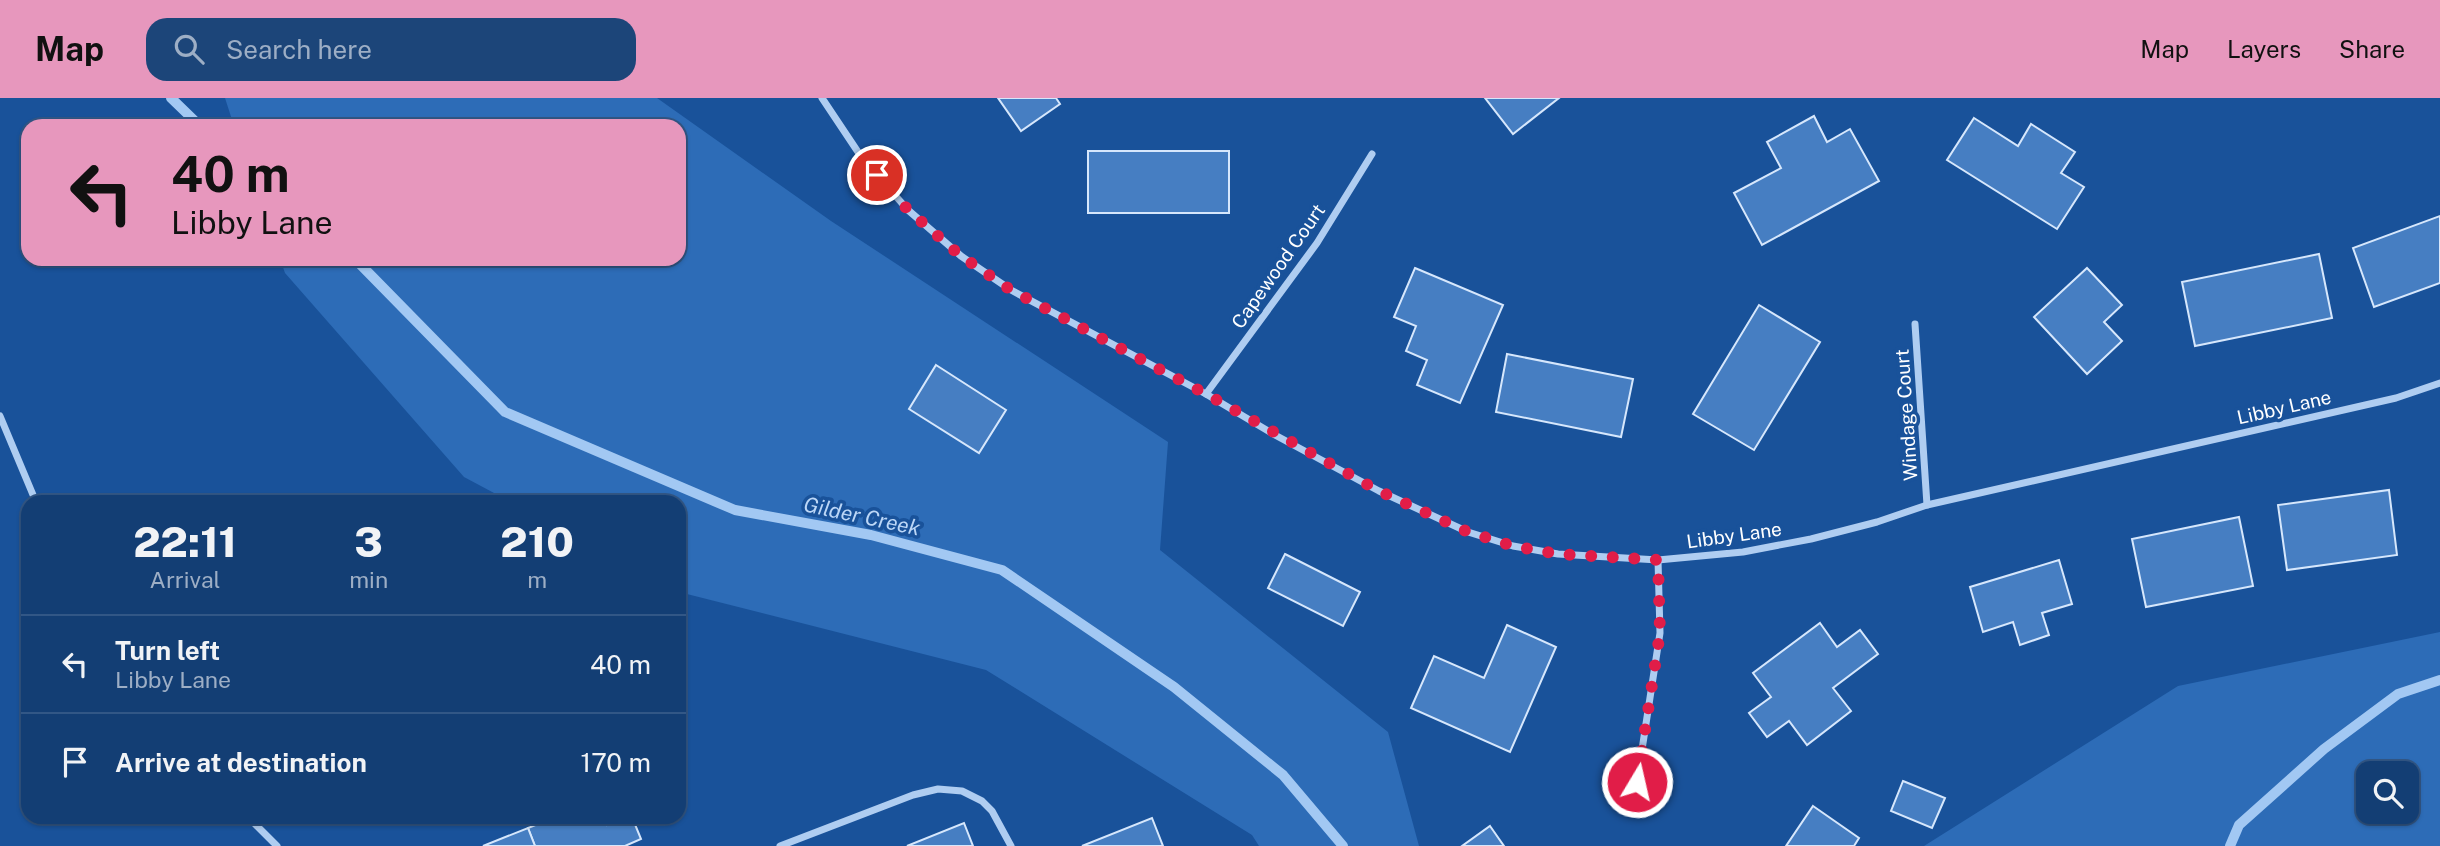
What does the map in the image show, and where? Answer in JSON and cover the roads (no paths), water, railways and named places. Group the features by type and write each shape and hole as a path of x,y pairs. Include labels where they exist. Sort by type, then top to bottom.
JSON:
{"street":[{"name":"Libby Lane","path":"822,98 862,158 908,210 961,256 1011,290 1206,394 1379,491 1468,532 1513,546 1558,554 1658,560 1743,552 1811,539 1877,522 1927,505 2396,398 2440,383"},
{"name":"Capewood Court","path":"1206,394 1317,243 1372,155"},
{"name":"Windage Court","path":"1916,324 1927,505"},
{"path":"0,416 33,495"},
{"path":"1637,782 1660,633 1658,560"},
{"path":"780,846 913,795 938,789 962,791 982,801 992,811 1011,846"},
{"path":"255,824 277,846"}],"waterway":[{"name":"Gilder Creek","path":"171,98 193,119"},
{"name":"Gilder Creek","path":"362,266 505,412 735,510 871,535 1002,570 1174,687 1283,775 1343,846"},
{"path":"2230,846 2239,825 2324,749 2398,694 2440,680"}]}
